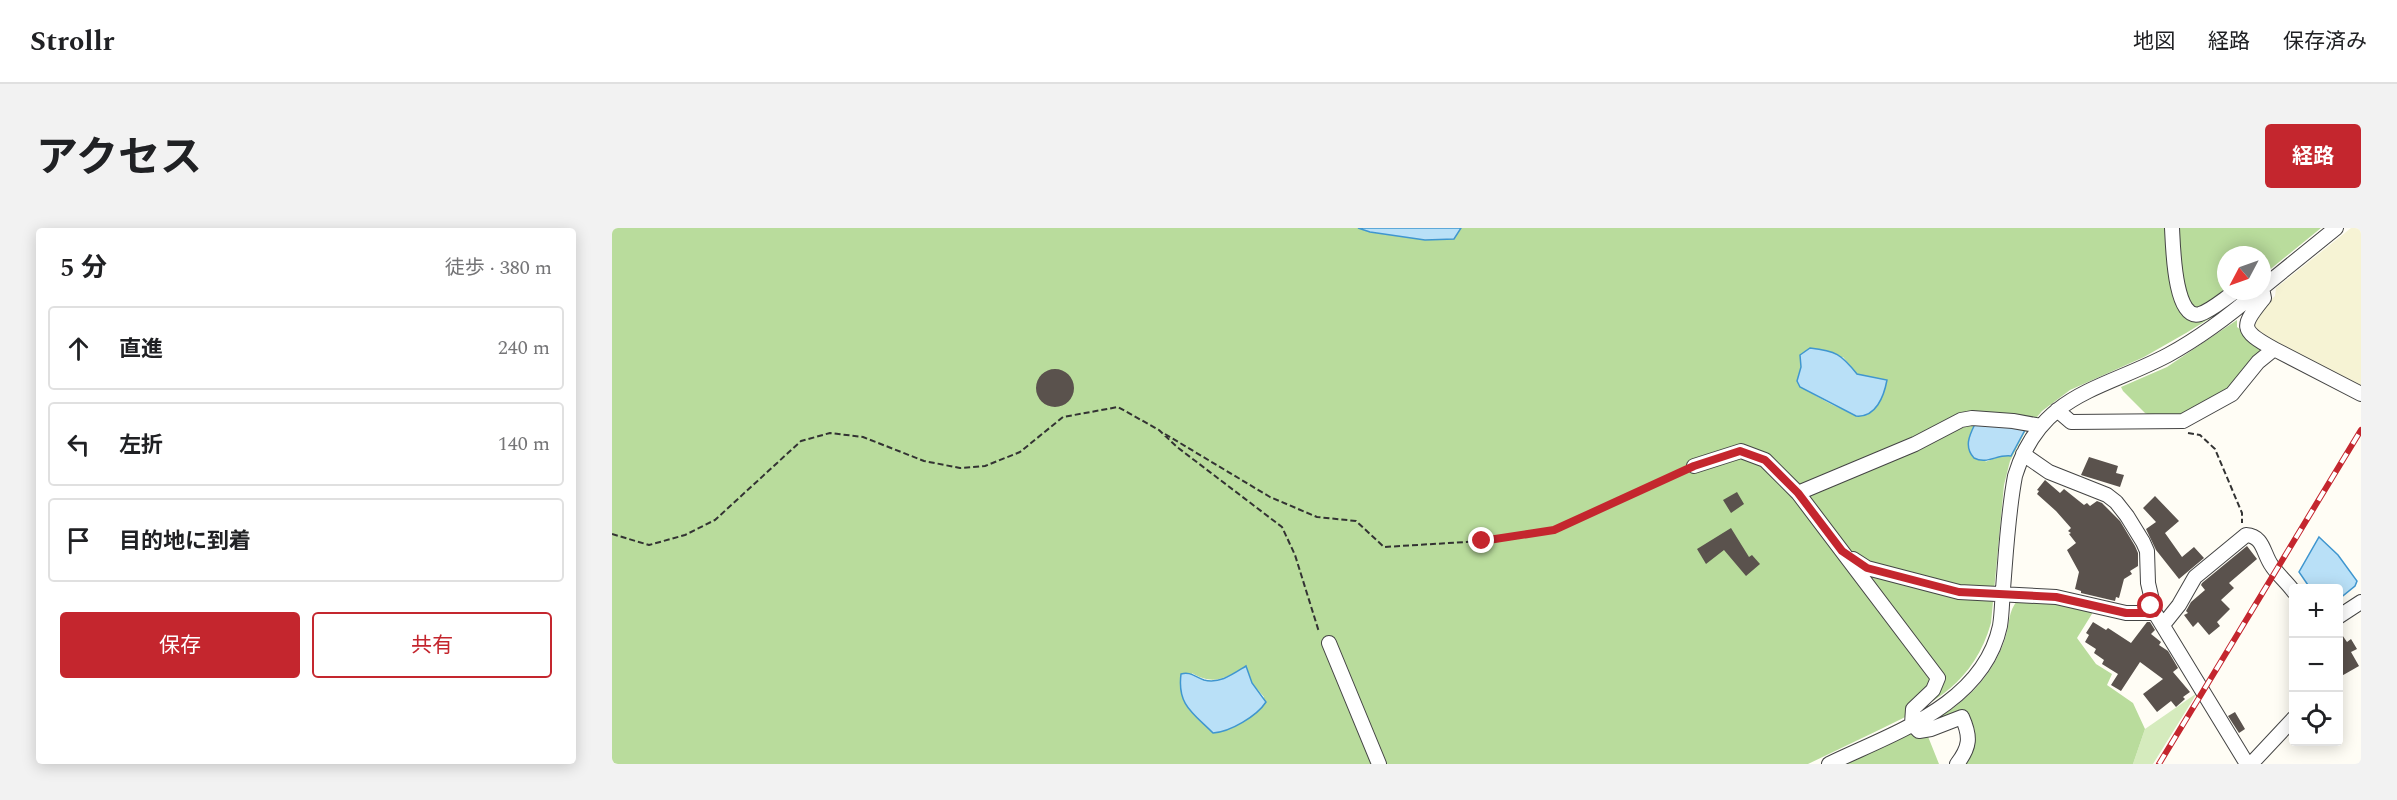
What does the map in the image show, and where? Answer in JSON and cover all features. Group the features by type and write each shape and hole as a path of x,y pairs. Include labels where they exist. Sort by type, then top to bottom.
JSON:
{"street":[{"path":"2172,228 2178,285 2182,302 2187,310 2194,315 2202,313 2222,300"},
{"path":"2271,281 2336,228"},
{"path":"1829,764 1944,706 1977,674 1996,638 2000,624 2013,487 2023,454 2041,426 2057,410 2084,392 2170,354 2229,316 2248,300"},
{"path":"2262,300 2247,320 2246,324 2250,333 2274,349 2361,394"},
{"path":"2057,410 2071,422 2183,421 2232,394 2258,362 2274,349"},
{"path":"1798,493 1915,444 1961,420 1982,418 2041,426"},
{"path":"1694,466 1740,451 1765,460 1798,493 1938,678 1933,690 1913,709 1912,724 1919,731 1962,717 1969,737 1965,754 1957,764"},
{"path":"2023,454 2039,463 2042,468 2107,495 2116,502 2144,542 2147,551 2151,606 2223,726 2249,764 2289,723"},
{"path":"2163,625 2179,605 2195,576 2246,535 2253,535 2262,543 2271,565 2289,586"},
{"path":"1842,551 1867,568 1937,588 1959,592 2056,597 2126,613 2155,613"},
{"path":"2343,614 2361,602"},
{"path":"1329,644 1379,764"}],"path":[{"path":"612,534 649,545 685,535 715,520 801,441 831,433 863,437 924,461 960,468 985,466 1020,452 1062,417 1118,407 1270,498 1317,517 1356,521 1384,547 1482,541 1554,530 1694,466"},
{"path":"2169,421 2174,430 2200,435 2215,449 2242,513 2242,537"},
{"path":"1159,430 1177,447 1282,527 1295,555 1320,635 1329,644"}],"shaded area":[{"path":"2351,228 2361,228 2361,390 2253,330 2255,315 2275,296 2276,288"}],"green space":[{"path":"612,228 1358,228 1370,232 1425,240 1461,228 2321,228 2271,269 2271,246 2217,246 2217,300 2235,300 2222,311 2186,333 2144,357 2070,390 2042,411 2026,430 2010,461 2004,485 1991,623 1974,661 1963,676 1936,699 1902,719 1808,764 612,764","holes":["1843,357 1857,374 1886,380 1878,405 1866,415 1852,413 1830,403 1808,391 1797,381 1801,367","2025,430 2011,456 2003,455 1985,462","1246,666 1252,683 1264,697 1252,715 1221,732 1192,673 1213,680 1226,677"]},
{"path":"2237,320 2237,327 2266,349 2237,383 2182,418 2153,417 2145,413 2123,391 2121,387 2167,367"},
{"path":"2021,596 2095,609 2077,638 2096,664 2112,674 2107,685 2133,703 2145,729 2133,764 1961,764 1963,714 1924,726 1963,700 1992,667 2005,639 2011,611"},
{"path":"2197,693 2153,764 2133,764 2145,729"},
{"path":"1908,733 1927,734 1939,764 1847,764"}],"water":[{"path":"1358,228 1461,228 1454,239 1425,240 1370,232"},
{"path":"1810,348 1837,355 1847,362 1857,374 1887,380 1884,393 1874,410 1863,416 1856,416 1800,387 1797,381 1801,367 1800,355"},
{"path":"1975,424 2002,424 2025,430 2011,456 1979,460 1974,458 1968,446"},
{"path":"2319,537 2338,555 2357,581 2355,586 2343,596 2343,584 2307,584 2299,572"},
{"path":"1246,666 1252,683 1266,702 1256,713 1242,722 1227,730 1213,733 1193,714 1184,701 1180,685 1181,674 1187,673 1204,680 1215,681"}],"building":[{"path":"1055,369 1069,374 1074,388 1069,402 1055,407 1041,402 1036,388 1041,374"},
{"path":"2089,457 2118,466 2116,473 2124,475 2120,487 2081,475"},
{"path":"2045,480 2060,493 2064,489 2084,505 2087,503 2090,506 2097,501 2102,503 2120,521 2135,546 2138,553 2138,566 2124,579 2119,598 2116,597 2115,601 2081,593 2075,589 2079,572 2067,550 2076,543 2068,531 2071,528 2037,494 2039,491 2037,490"},
{"path":"1737,492 1744,504 1731,513 1723,500"},
{"path":"2155,496 2179,521 2165,533 2182,557 2194,547 2204,558 2179,579 2156,550 2146,529 2156,522 2143,508"},
{"path":"1731,528 1749,557 1752,555 1760,564 1746,576 1724,550 1706,564 1697,549"},
{"path":"2247,546 2257,559 2229,583 2234,588 2221,600 2230,609 2217,622 2220,626 2209,635 2198,622 2193,627 2184,615 2188,613 2186,611 2191,602 2205,590 2202,583"},
{"path":"2093,622 2106,630 2108,628 2131,643 2147,622 2150,622 2155,630 2151,634 2161,642 2159,645 2168,651 2178,668 2173,672 2190,692 2183,697 2185,699 2176,707 2171,701 2157,712 2143,694 2163,679 2140,662 2121,691 2111,685 2118,674 2102,664 2104,660 2094,653 2096,649 2085,642 2089,635 2086,633"},
{"path":"2343,636 2347,642 2351,639 2357,649 2351,652 2359,666 2343,675"},
{"path":"2235,712 2245,729 2239,733 2228,716"}],"railway":[{"path":"2159,764 2361,430"}],"route":[{"path":"1482,541 1554,530 1626,495 1694,466 1740,451 1765,460 1798,493 1842,551 1867,568 1959,592 2056,597 2126,613 2155,613 2151,606"}]}
